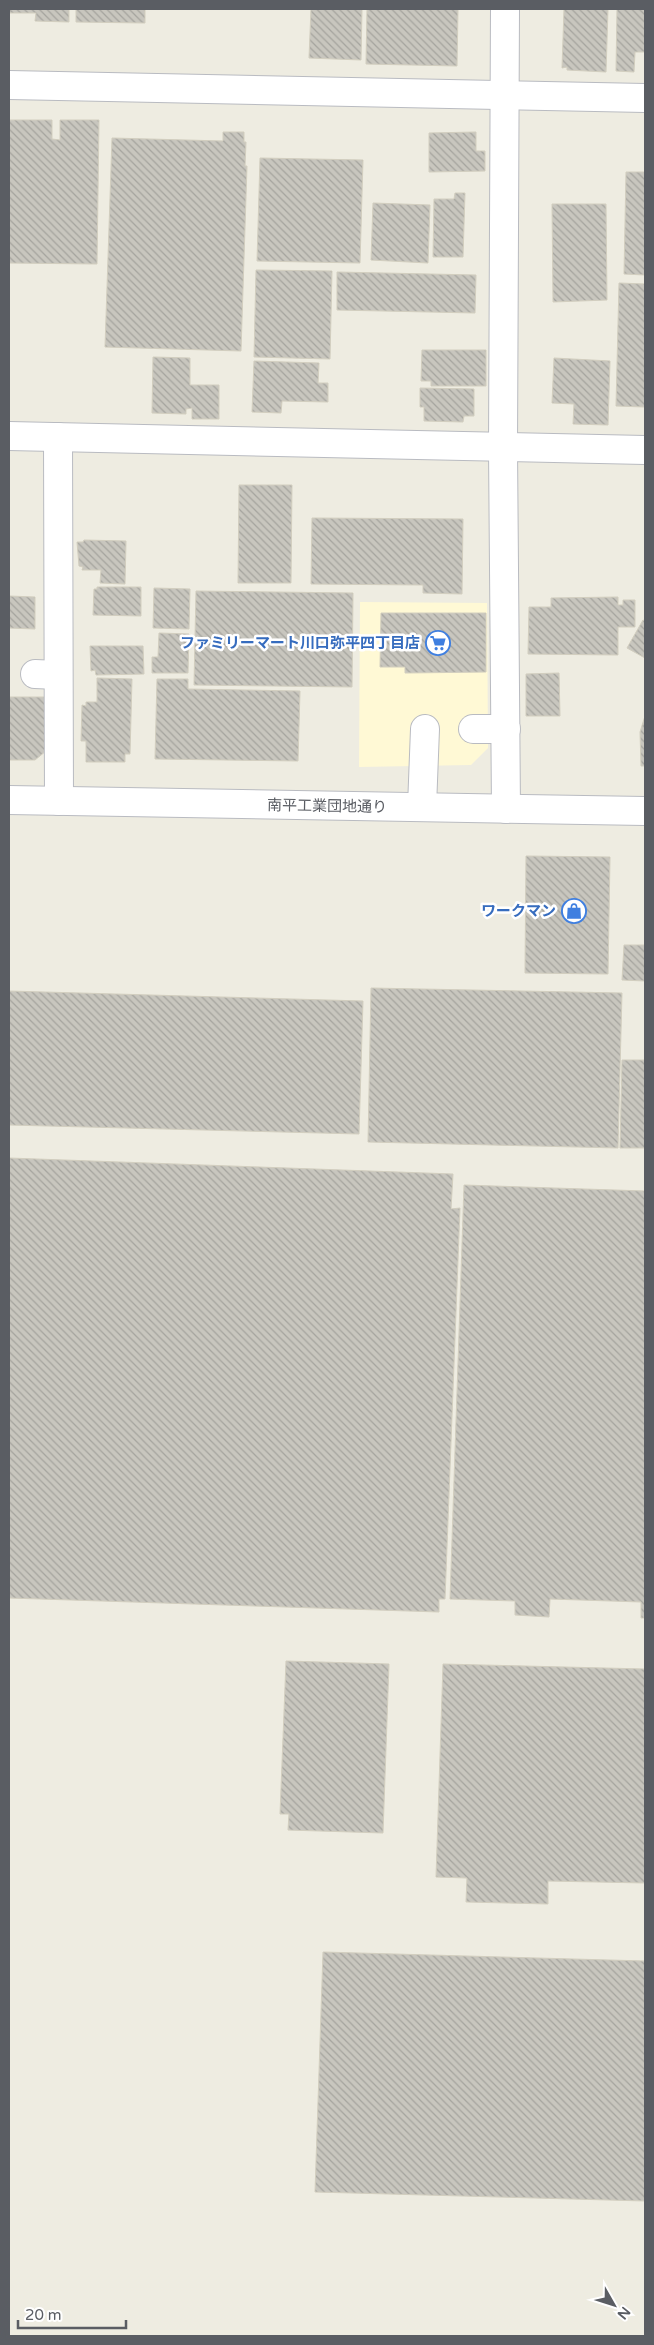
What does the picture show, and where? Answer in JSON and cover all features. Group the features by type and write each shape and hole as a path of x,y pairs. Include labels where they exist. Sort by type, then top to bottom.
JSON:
{"street":[{"path":"505,9 503,448 506,809"},
{"path":"9,85 645,98"},
{"path":"9,436 58,437 193,449 503,448 645,450"},
{"path":"58,437 47,674 59,801"},
{"path":"422,808 424,729"},
{"path":"473,729 506,729"},
{"name":"南平工業団地通り","path":"9,800 645,811"}],"shaded area":[{"path":"360,602 487,603 488,748 471,765 359,767"}],"building":[{"path":"9,9 69,9 69,22 35,21 36,13 9,13"},
{"path":"76,9 145,9 145,23 76,22"},
{"path":"311,9 362,9 361,60 309,58"},
{"path":"367,9 458,9 457,66 366,64"},
{"path":"564,9 608,9 606,72 567,70 567,67 562,68"},
{"path":"617,9 645,9 645,52 635,52 634,72 616,71"},
{"path":"9,120 52,120 52,139 60,140 60,120 99,120 97,264 9,263"},
{"path":"223,132 244,132 244,142 246,142 245,166 247,166 241,351 105,347 112,138 223,141"},
{"path":"476,132 476,151 485,151 485,171 429,172 429,133"},
{"path":"260,158 363,160 360,263 257,261"},
{"path":"626,172 645,172 645,275 624,274"},
{"path":"455,193 465,193 463,257 433,257 434,199 454,199"},
{"path":"373,203 430,205 428,263 371,260"},
{"path":"552,204 606,204 607,300 553,302"},
{"path":"256,270 332,271 330,359 254,357"},
{"path":"337,272 476,275 475,313 337,310"},
{"path":"619,283 645,284 645,407 616,406"},
{"path":"422,350 486,350 486,386 431,386 431,381 421,381"},
{"path":"153,357 190,358 190,385 219,385 219,419 192,419 192,408 186,409 186,414 152,413"},
{"path":"554,358 610,361 608,425 573,424 574,404 552,403"},
{"path":"254,361 319,363 318,383 328,383 328,402 282,401 281,413 252,412"},
{"path":"420,388 474,389 474,416 464,416 463,422 424,421 424,407 420,407"},
{"path":"239,485 292,485 291,583 238,583"},
{"path":"312,518 463,519 462,594 423,593 423,585 311,584"},
{"path":"84,540 126,541 125,584 100,583 101,570 82,570 83,567 79,566 77,542 83,542"},
{"path":"97,587 141,587 141,616 93,615 94,589 97,589"},
{"path":"154,588 190,589 189,629 153,628"},
{"path":"196,591 353,593 352,687 194,685"},
{"path":"9,596 35,597 35,629 9,628"},
{"path":"618,597 618,605 623,605 623,600 635,600 635,627 618,627 618,655 528,654 529,607 551,607 551,598"},
{"path":"381,613 486,613 486,672 405,673 405,667 380,667"},
{"path":"643,620 645,621 645,658 627,648"},
{"path":"159,633 189,634 188,673 152,673 152,657 158,657"},
{"path":"90,646 143,646 144,674 96,675 95,670 91,671"},
{"path":"559,673 560,716 526,716 526,674"},
{"path":"97,678 132,679 130,754 125,754 125,762 86,762 86,741 81,741 82,705 86,706 86,702 97,702"},
{"path":"157,679 188,679 188,689 300,691 298,761 155,759"},
{"path":"9,697 46,697 46,751 35,760 9,760"},
{"path":"645,716 645,766 641,766 640,732"},
{"path":"526,856 610,857 608,974 525,973"},
{"path":"624,945 645,945 645,981 622,980"},
{"path":"371,988 622,993 618,1148 368,1142"},
{"path":"9,991 363,1001 359,1134 9,1125"},
{"path":"622,1060 645,1060 645,1148 620,1148"},
{"path":"9,1158 453,1174 451,1209 460,1208 445,1599 439,1599 439,1612 9,1598"},
{"path":"464,1185 645,1191 645,1618 641,1618 641,1602 550,1599 549,1617 515,1615 515,1601 450,1599"},
{"path":"286,1661 389,1664 383,1833 288,1830 289,1814 280,1814"},
{"path":"443,1664 645,1669 645,1883 548,1881 548,1904 466,1902 467,1878 436,1877"},
{"path":"323,1952 645,1961 645,2201 315,2192"}],"place":[{"name":"ファミリーマート川口弥平四丁目店","path":"438,643"},
{"name":"ワークマン","path":"574,911"}]}
